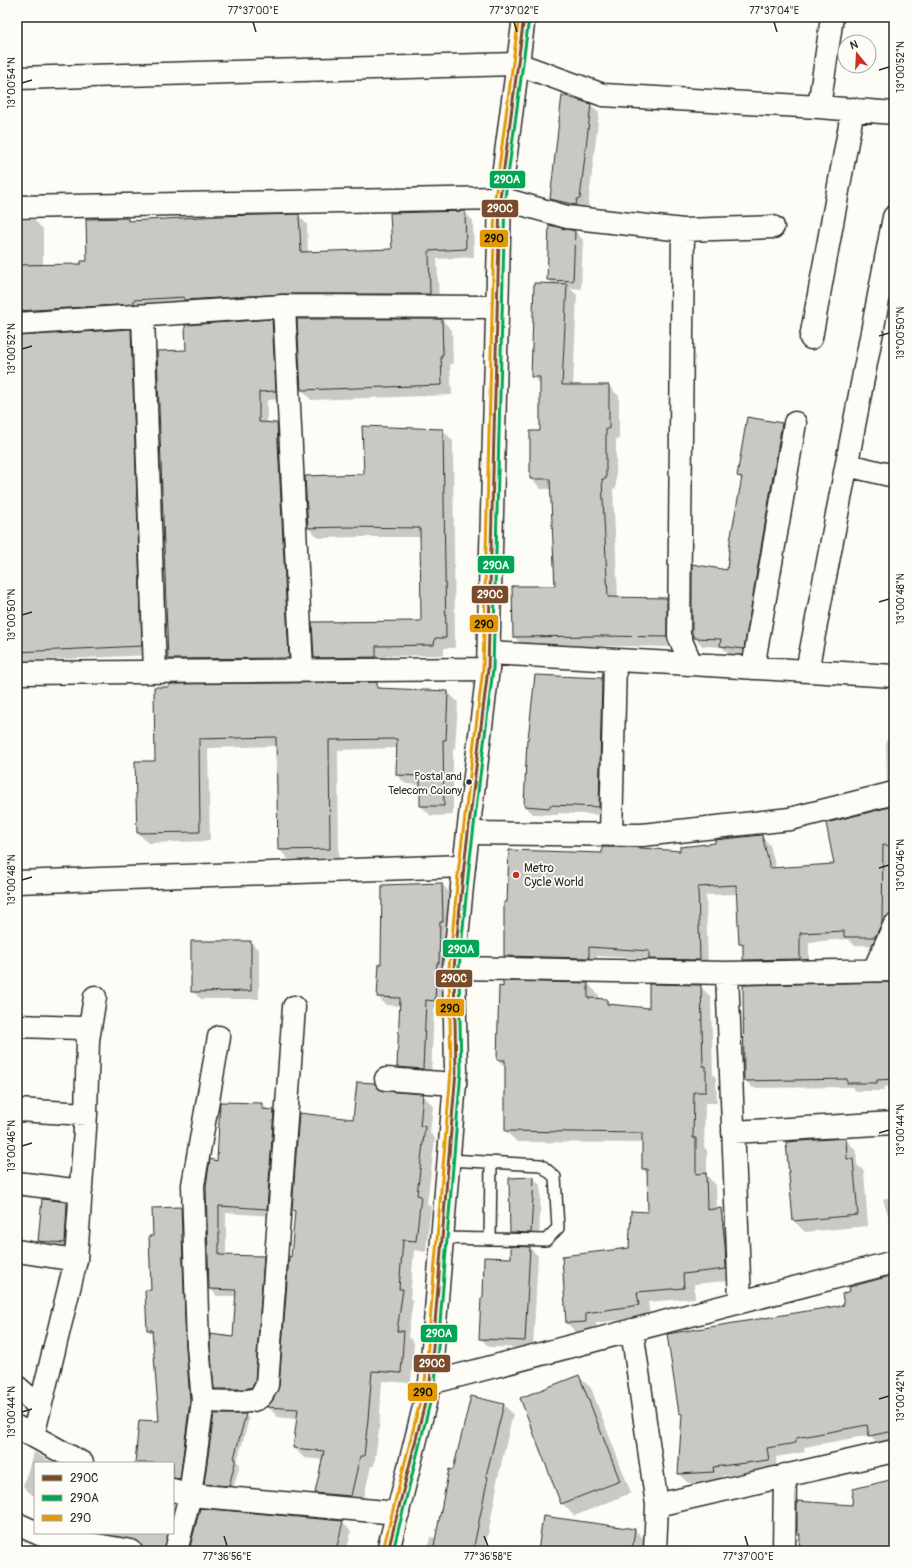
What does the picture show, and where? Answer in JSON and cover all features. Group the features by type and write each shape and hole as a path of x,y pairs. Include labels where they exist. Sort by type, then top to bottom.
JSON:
{"street":[{"path":"388,1551 430,1383 456,1071 454,968 464,866 489,661 500,198 524,17"},
{"path":"819,107 832,17"},
{"path":"17,78 518,64 603,95 853,109 894,113"},
{"path":"810,338 853,109"},
{"path":"17,207 500,198 567,217 684,230 773,228"},
{"path":"807,671 894,217"},
{"path":"684,230 679,636 691,664"},
{"path":"17,324 284,306 497,307"},
{"path":"284,306 302,670"},
{"path":"143,316 155,672"},
{"path":"753,668 795,423"},
{"path":"847,465 894,476"},
{"path":"611,835 615,660"},
{"path":"17,673 302,670 489,661 615,660 894,676"},
{"path":"468,833 642,835 790,819 894,793"},
{"path":"17,882 464,866"},
{"path":"454,968 727,972 884,970 894,926"},
{"path":"727,972 740,1302"},
{"path":"80,1462 25,1432 40,1407 76,1260 86,1114 88,1040 95,997"},
{"path":"203,1401 247,1401 256,1399 262,1395 267,1385 294,1007"},
{"path":"17,1026 81,1028 86,1032 88,1040"},
{"path":"176,1551 181,1492 203,1401 198,1346 193,1185 220,1038"},
{"path":"386,1078 454,1084"},
{"path":"17,1110 86,1114"},
{"path":"734,1132 894,1123"},
{"path":"17,1183 81,1191"},
{"path":"17,1251 76,1260"},
{"path":"430,1383 894,1262"},
{"path":"632,1330 657,1505 655,1551"},
{"path":"17,1387 40,1407"},
{"path":"657,1505 894,1451"},
{"path":"784,1551 785,1475"},
{"path":"181,1492 398,1513"},
{"path":"17,1524 39,1538 131,1551"}],"lane":[{"path":"442,1238 546,1240 558,1228 555,1177 541,1165 448,1160"},
{"path":"490,1239 491,1162"}],"building":[{"path":"562,95 591,104 580,199 577,199 576,205 550,199"},
{"path":"465,211 466,249 429,251 430,294 284,294 184,300 184,297 134,300 134,304 17,311 17,265 81,264 81,261 87,261 86,219 128,218 128,221 220,216 299,214 301,252 392,249 390,213"},
{"path":"549,225 575,231 573,281 547,280"},
{"path":"534,283 567,284 562,385 609,385 609,429 606,429 606,479 602,479 608,597 667,598 667,637 513,637 512,586 555,586 550,479 530,479 530,431 540,431 540,377 531,377"},
{"path":"272,319 276,391 259,392 259,422 277,423 289,658 168,659 157,351 186,350 185,325"},
{"path":"297,319 442,319 442,385 301,390"},
{"path":"131,329 142,646 17,652 17,336"},
{"path":"747,417 782,423 744,649 720,646 721,639 694,638 692,633 692,564 727,570 730,541 742,477 737,476"},
{"path":"362,426 443,429 446,638 435,638 434,645 376,646 376,657 314,658 312,622 421,621 420,528 308,528 305,476 364,474"},
{"path":"535,675 602,678 599,807 550,805 550,808 524,806 527,739"},
{"path":"377,682 377,688 448,691 446,740 443,740 444,806 420,806 420,776 396,775 397,739 329,740 330,849 278,850 276,737 199,739 200,832 137,833 135,761 155,761 154,687 169,687 169,684"},
{"path":"894,806 894,846 883,845 882,923 875,937 844,937 844,931 800,933 800,959 743,960 743,944 739,944 736,885 698,887 700,960 649,959 649,951 589,947 589,958 504,956 504,902 507,902 509,850 602,853 602,847 628,847 680,851 680,847 715,843 715,840 762,835 770,868 834,864 826,823"},
{"path":"442,883 443,922 440,922 439,963 437,963 435,1001 426,1000 423,1069 397,1067 400,998 377,997 379,964 381,964 382,885"},
{"path":"191,941 251,941 251,991 191,992"},
{"path":"503,981 588,983 588,998 607,999 607,1004 649,1008 649,984 701,985 703,1066 706,1066 706,1092 694,1092 693,1138 696,1138 696,1174 706,1173 707,1210 721,1208 726,1269 683,1274 684,1288 637,1292 639,1305 586,1313 586,1322 566,1323 562,1256 629,1248 631,1211 648,1212 647,1169 642,1169 642,1133 505,1131 505,1060 497,1060 499,986 503,987"},
{"path":"894,982 894,1079 877,1080 877,1083 847,1083 847,1079 744,1081 743,985"},
{"path":"357,1082 374,1083 379,1089 385,1091 423,1094 420,1126 425,1126 417,1195 421,1196 416,1241 403,1240 399,1289 403,1289 397,1331 404,1331 401,1373 372,1371 364,1456 360,1456 351,1496 315,1493 324,1451 293,1448 298,1409 267,1407 273,1400 279,1386 289,1256 291,1257 295,1211 292,1210 299,1113 353,1119"},
{"path":"220,1102 262,1103 262,1109 274,1110 267,1209 219,1206 219,1255 264,1256 255,1382 252,1387 244,1389 214,1389 210,1345 210,1334 233,1337 236,1290 209,1289 206,1186 210,1159 217,1161"},
{"path":"846,1138 847,1159 853,1159 858,1215 793,1221 786,1142"},
{"path":"534,1177 531,1233 510,1232 509,1178"},
{"path":"42,1199 67,1202 65,1243 38,1241"},
{"path":"181,1207 186,1346 190,1401 180,1479 174,1478 174,1462 135,1462 139,1420 159,1421 152,1330 147,1330 145,1290 151,1290 149,1236 153,1236 152,1208"},
{"path":"511,1246 530,1247 525,1341 479,1339 481,1298 483,1298 484,1257 511,1258"},
{"path":"894,1275 894,1431 869,1436 867,1425 796,1438 796,1443 767,1448 769,1460 713,1467 714,1472 678,1474 682,1414 679,1413 667,1334 844,1305 842,1294 850,1291 849,1287"},
{"path":"579,1375 620,1481 561,1504 520,1398"},
{"path":"471,1396 504,1404 486,1476 488,1477 473,1551 433,1551 449,1469 453,1470"},
{"path":"214,1414 246,1414 234,1458 236,1459 229,1486 204,1484"},
{"path":"894,1479 892,1551 799,1551 800,1534 797,1534 797,1501 852,1505 853,1489"},
{"path":"200,1508 343,1521 336,1551 189,1551"},
{"path":"543,1516 635,1529 632,1551 538,1551"}],"transit line":[{"name":"290","path":"383,1550 425,1382 451,1071 449,968 459,865 483,669 495,198 519,17"},
{"name":"290C","path":"388,1551 430,1383 456,1071 454,968 464,866 488,669 500,198 524,17"},
{"name":"290A","path":"393,1551 435,1383 461,1071 459,968 469,867 493,669 505,198 529,18"}],"place":[{"name":"Postal and Telecom Colony","path":"469,782"},
{"name":"Metro Cycle World","path":"516,875"}]}
